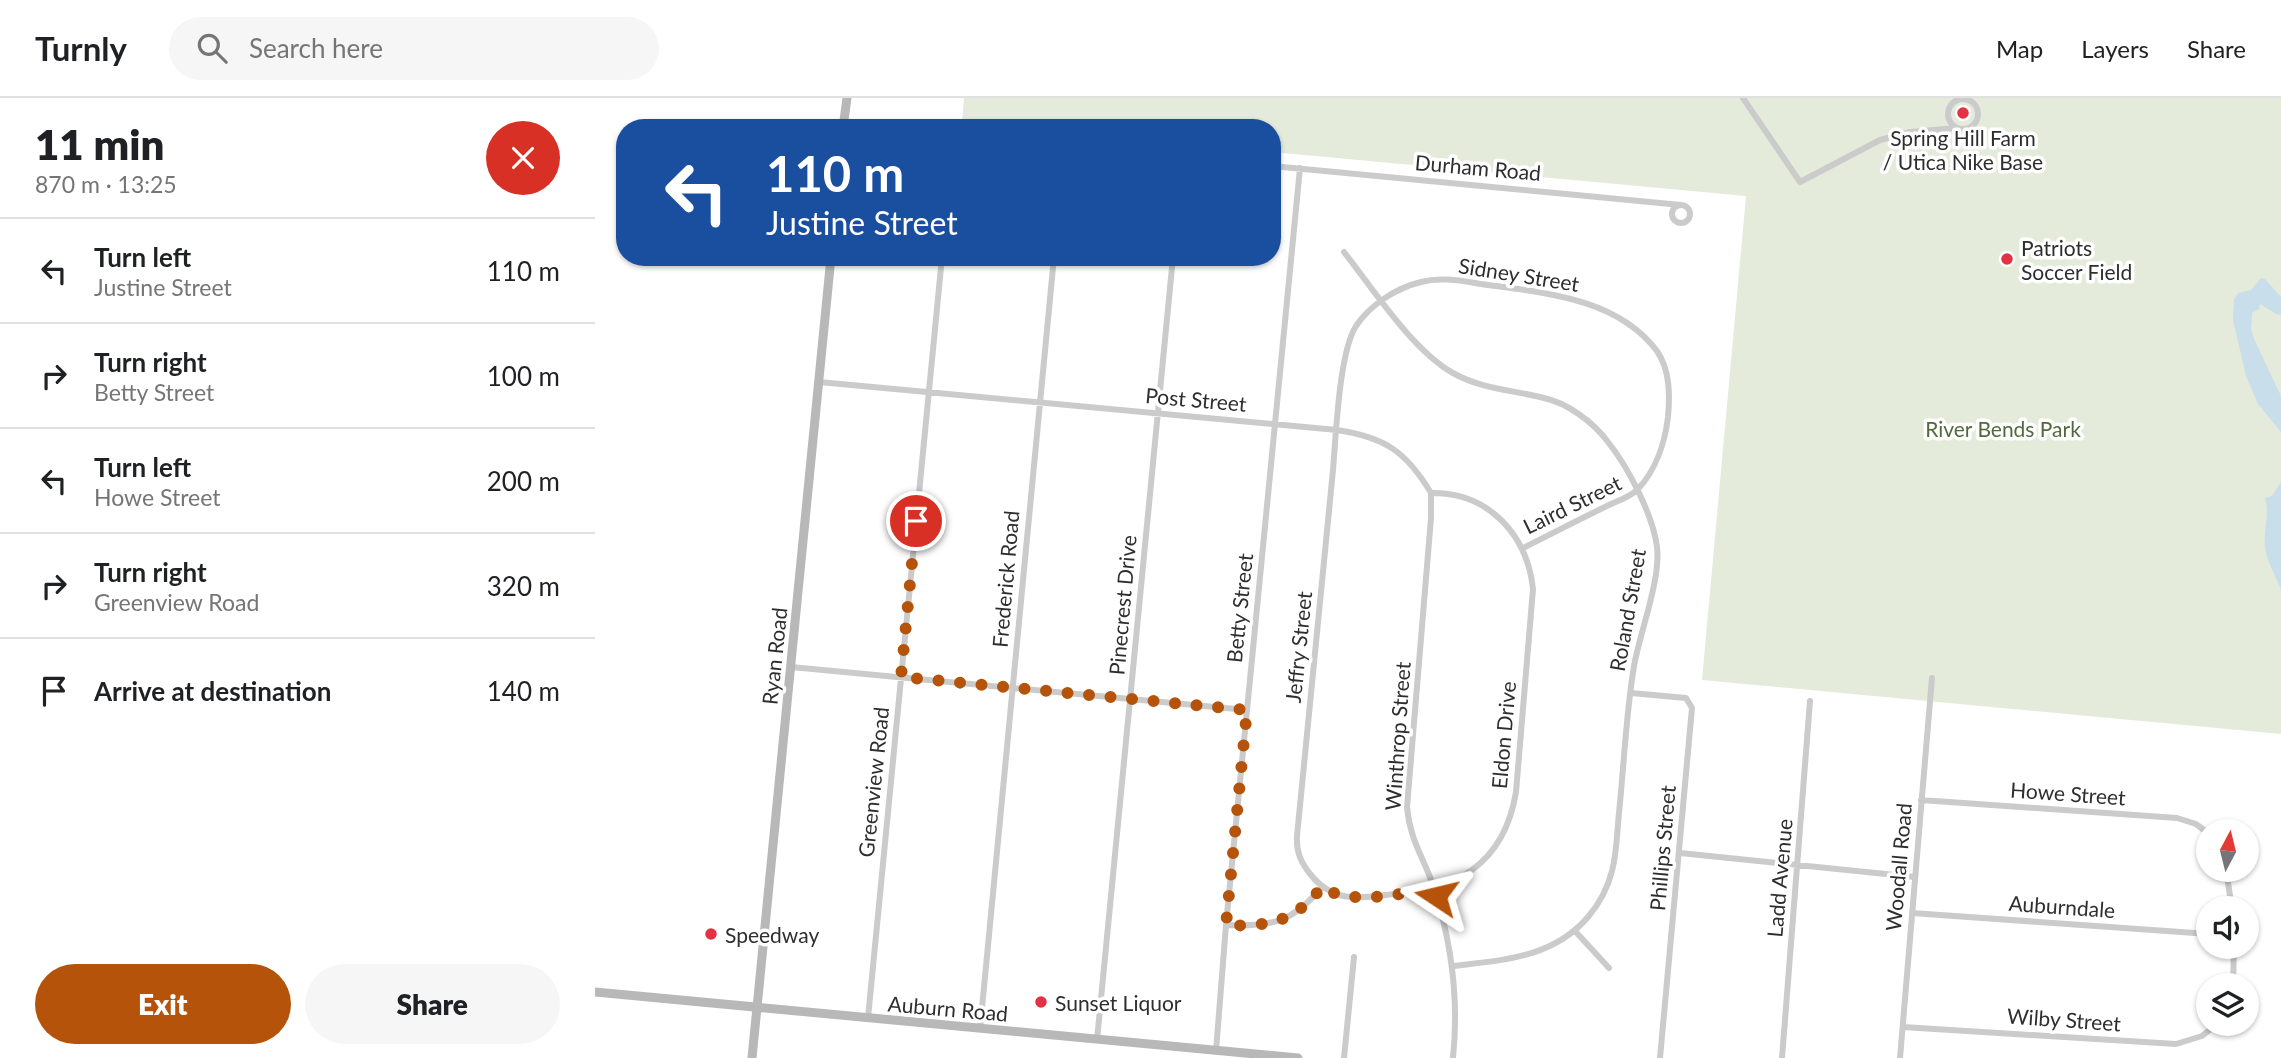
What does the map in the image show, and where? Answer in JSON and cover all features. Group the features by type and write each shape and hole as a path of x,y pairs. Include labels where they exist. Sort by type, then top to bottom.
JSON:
{"street":[{"path":"845,119 847,98"},
{"path":"1743,98 1800,182 1880,140 1910,132 1973,125"},
{"path":"1945,129 1951,106 1966,99 1975,101 1976,117 1973,125"},
{"path":"1949,120 1957,128"},
{"path":"1973,125 1980,135"},
{"name":"Durham Road","path":"1281,167 1681,205"},
{"name":"Betty Street","path":"1216,1051 1300,168"},
{"path":"1666,204 1672,217 1679,223 1689,218 1689,209 1681,205 1674,208 1672,217"},
{"name":"Roland Street","path":"1344,252 1427,355 1455,374 1491,388 1546,398 1578,415 1609,442 1637,491 1653,528 1657,549 1655,576 1634,666 1612,870 1600,900 1575,930 1553,946 1526,956 1453,966"},
{"name":"Ryan Road","path":"752,1058 830,266"},
{"name":"Greenview Road","path":"868,1018 941,266"},
{"name":"Frederick Road","path":"980,1029 1053,266"},
{"name":"Pinecrest Drive","path":"1097,1040 1172,266"},
{"name":"Sidney Street","path":"1382,300 1420,282 1449,280 1575,299 1608,312 1629,325 1658,352 1666,370 1669,390 1662,447 1637,491"},
{"name":"Jeffry Street","path":"1322,887 1301,861 1297,836 1337,430 1349,341 1365,315 1382,300"},
{"name":"Post Street","path":"819,382 1360,433 1385,443 1411,465 1431,493"},
{"name":"Laird Street","path":"1523,548 1637,491"},
{"path":"1431,493 1444,493 1481,504 1503,521 1523,548"},
{"name":"Winthrop Street","path":"1431,493 1408,807 1414,844 1434,887 1453,966 1456,1013 1453,1058"},
{"name":"Eldon Drive","path":"1434,887 1455,881 1479,865 1498,843 1513,808 1532,604 1532,578 1523,548"},
{"path":"791,667 1247,710"},
{"name":"Woodall Road","path":"1900,1058 1932,678"},
{"name":"Phillips Street","path":"1631,693 1686,698 1692,708 1660,1058"},
{"name":"Ladd Avenue","path":"1782,1058 1809,701"},
{"name":"Howe Street","path":"1921,800 2177,818 2196,824"},
{"path":"1680,853 1915,877"},
{"path":"1226,925 1255,926 1273,923 1301,908 1322,887 1333,894 1357,898 1434,887"},
{"name":"Auburndale","path":"1912,913 2196,933"},
{"path":"1575,930 1609,968"},
{"path":"1344,1058 1354,957"},
{"name":"Auburn Road","path":"595,992 1298,1058"},
{"name":"Wilby Street","path":"1903,1027 2176,1044 2202,1036"}],"green space":[{"name":"River Bends Park","path":"964,98 2281,98 2281,734 1702,680 1746,196 1281,153 1281,119 962,119"}],"water":[{"path":"2261,278 2281,297 2281,315 2260,304 2259,309 2252,313 2251,329 2281,396 2281,432 2258,404 2246,376 2233,320 2234,299 2238,293 2251,290"},
{"path":"2281,482 2281,590 2265,548 2265,498 2272,496"}],"place":[{"name":"Spring Hill Farm / Utica Nike Base","path":"1963,113"},
{"name":"Patriots Soccer Field","path":"2007,259"},
{"name":"Speedway","path":"711,934"},
{"name":"Sunset Liquor","path":"1041,1002"}],"route":[{"path":"916,521 901,677 1247,710 1226,925 1262,926 1287,918 1322,887 1333,894 1357,898 1434,887 1436,896"}]}
